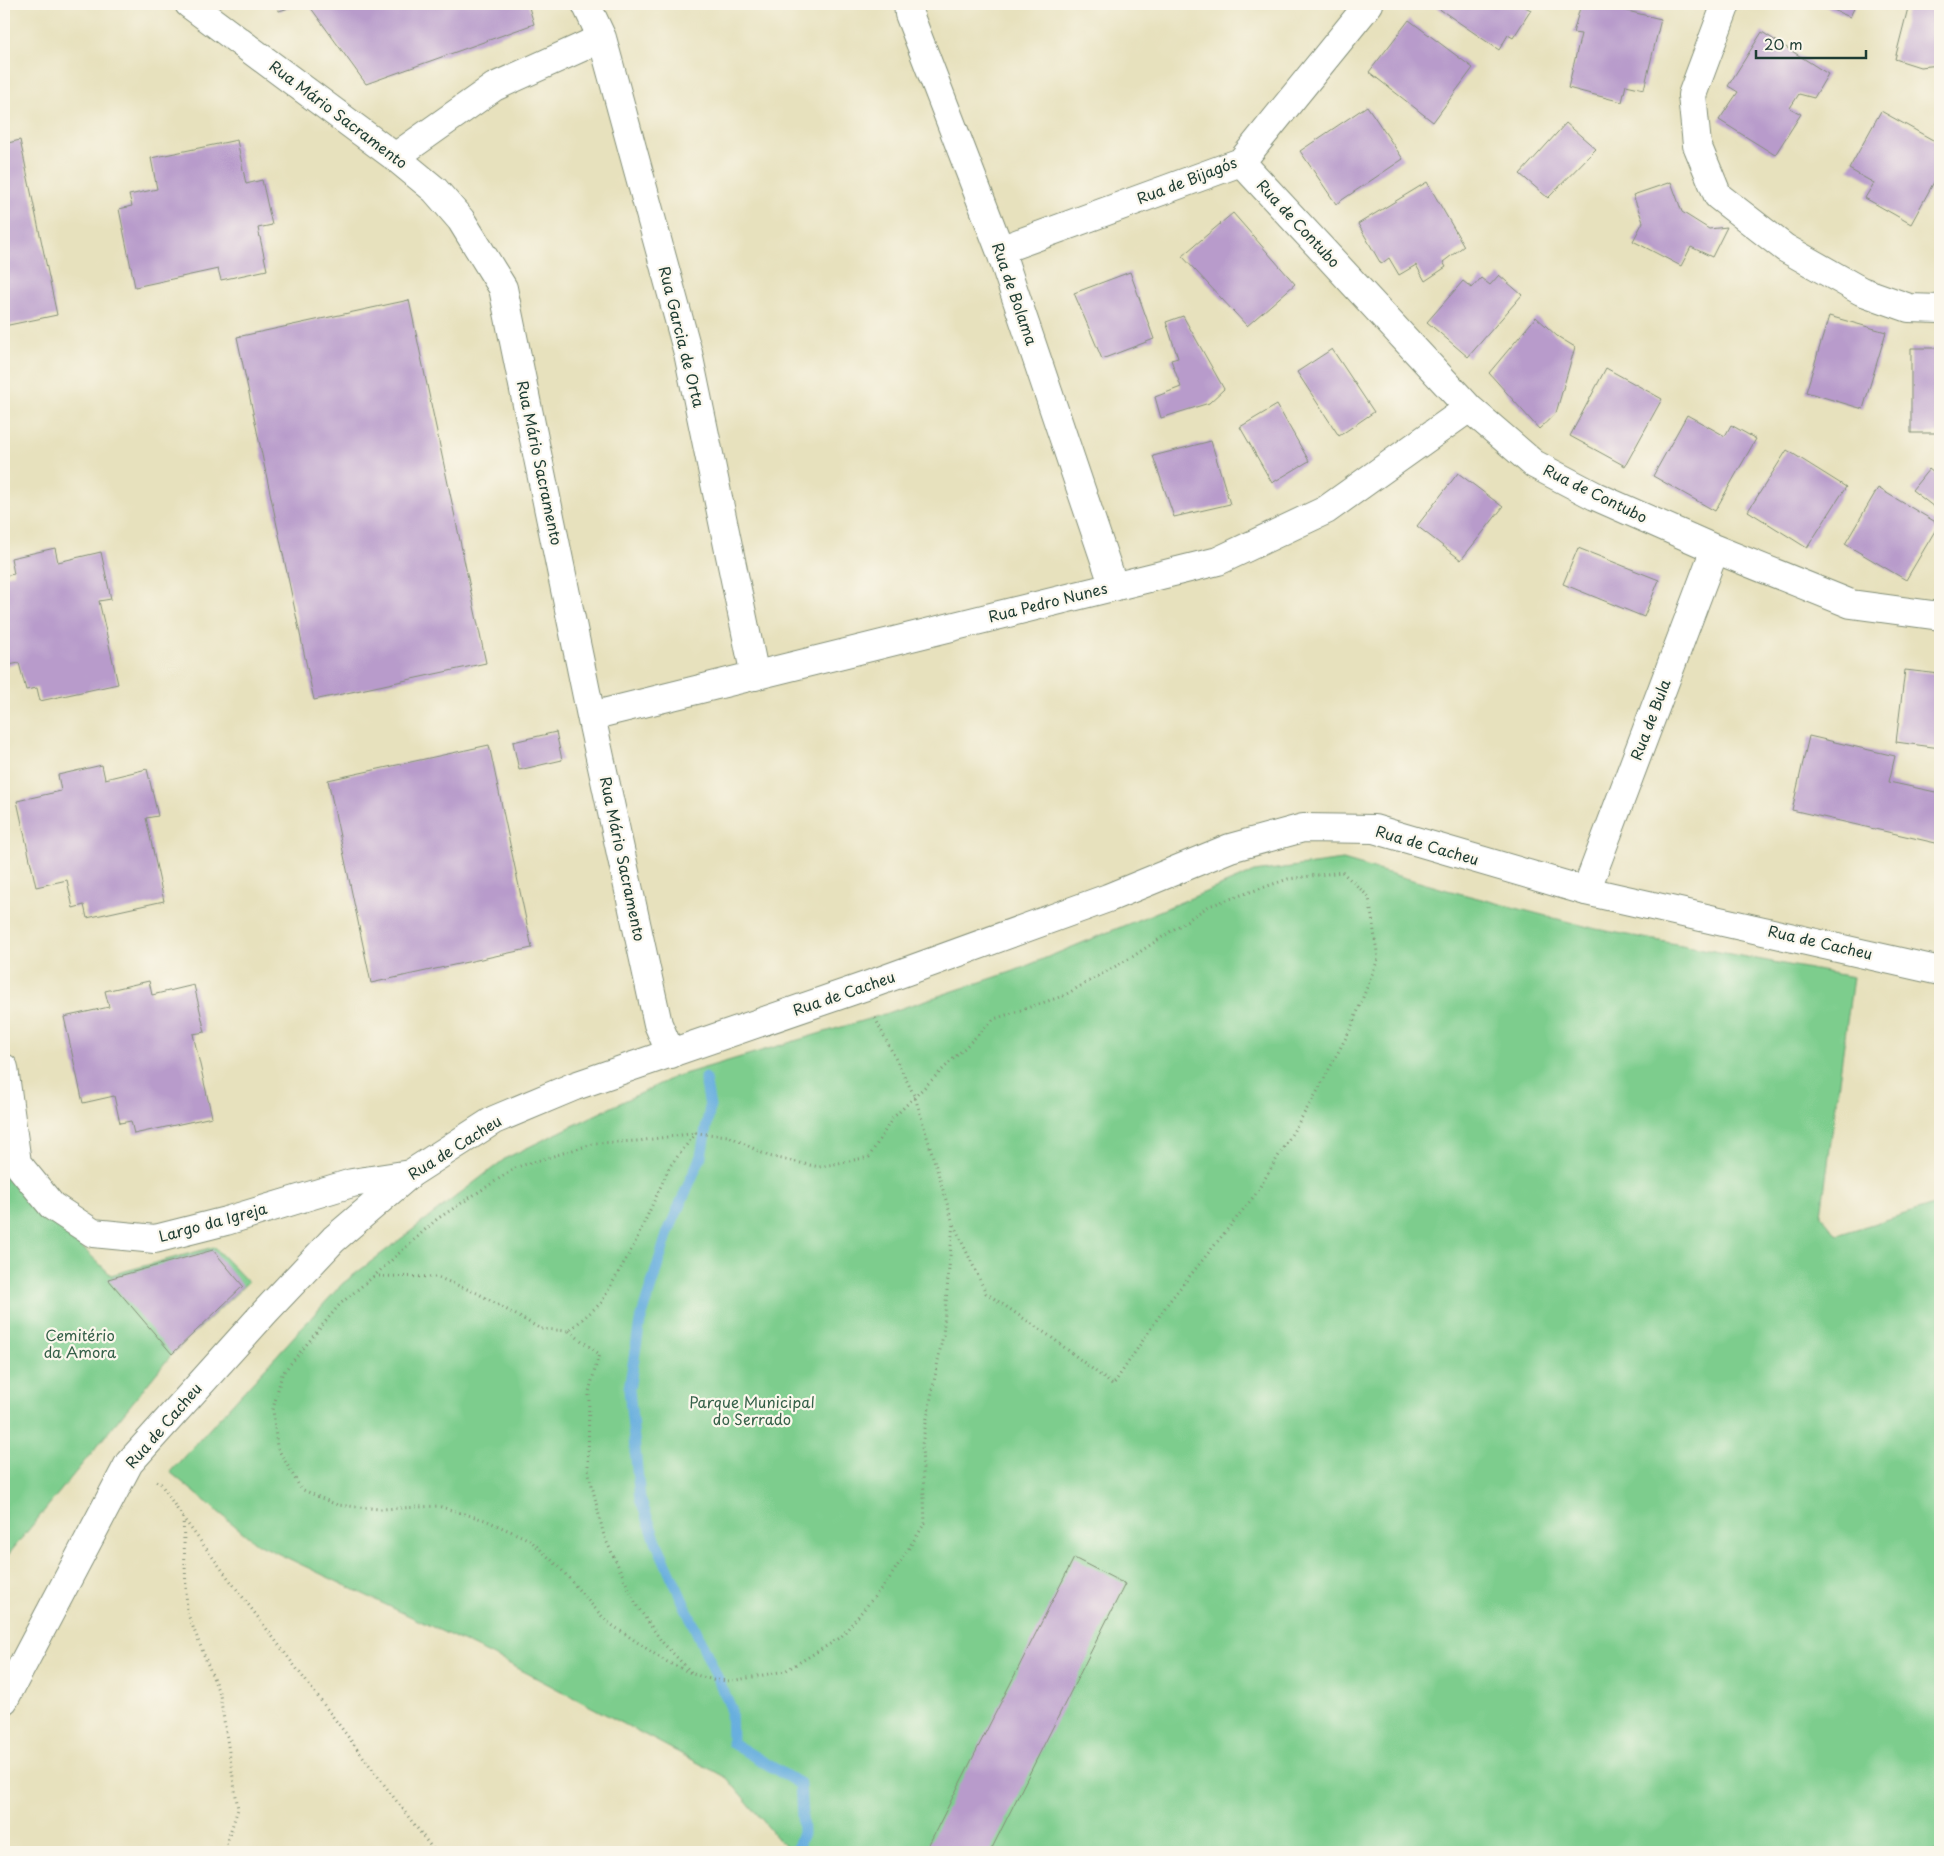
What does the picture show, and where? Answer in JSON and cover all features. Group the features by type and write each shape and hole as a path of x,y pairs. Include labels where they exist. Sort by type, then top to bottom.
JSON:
{"street":[{"name":"Rua Mário Sacramento","path":"189,4 395,157 435,190 461,220 503,288 658,1024 671,1054"},
{"name":"Rua Garcia de Orta","path":"586,4 602,38 688,353 755,676"},
{"name":"Rua de Bolama","path":"908,4 909,14 1000,250 1114,587"},
{"name":"Rua de Bijagós","path":"1000,250 1241,162 1369,4"},
{"path":"1726,4 1692,95 1697,145 1718,196 1786,248 1861,291 1909,308 1940,309"},
{"path":"395,157 494,87 602,38"},
{"name":"Rua de Contubo","path":"1241,162 1469,408 1534,464 1595,496 1715,549 1851,604 1940,616"},
{"name":"Rua Pedro Nunes","path":"592,716 1218,561 1326,510 1469,408"},
{"name":"Rua de Bula","path":"1586,891 1715,549"},
{"name":"Rua de Cacheu","path":"4,1700 129,1463 334,1239 410,1174 494,1120 575,1086 866,986 1058,916 1230,848 1303,828 1374,829 1586,891 1940,970"},
{"name":"Largo da Igreja","path":"4,1068 17,1163 52,1206 93,1233 155,1239 226,1221 352,1183 410,1174"}],"path":[{"path":"875,1018 915,1097 953,1223 986,1293 1052,1338 1113,1385 1168,1303 1255,1195 1317,1092 1347,1036 1378,959 1369,897 1342,872 1288,879 1209,906 1132,957 1063,996 994,1019 915,1097 892,1119 869,1157 820,1167 768,1156 729,1136 712,1136 698,1133 596,1143 516,1167 437,1219 340,1304 282,1374 273,1409 277,1447 301,1489 337,1505 380,1509 438,1506 484,1520 530,1540 559,1567 606,1621 665,1661 693,1674 713,1680 731,1681 785,1671 840,1638 889,1579 925,1523 922,1444 943,1335 953,1223"},
{"path":"568,1331 601,1303 634,1244 670,1166 698,1133"},
{"path":"374,1276 437,1277 477,1293 541,1329 568,1331 598,1354 589,1392 588,1469 604,1536 637,1606 662,1642 693,1674"},
{"path":"129,1463 161,1484 183,1518 435,1852"},
{"path":"183,1518 187,1612 220,1695 238,1809 226,1845 226,1852"}],"green space":[{"name":"Parque Municipal do Serrado","path":"1343,860 1447,890 1596,929 1853,977 1821,1215 1837,1235 1940,1203 1940,1852 789,1852 727,1778 502,1660 256,1543 170,1472 342,1284 506,1158 674,1077 875,1017 1014,971 1254,872"},
{"name":"Cemitério da Amora","path":"4,1143 9,1177 111,1275 214,1247 248,1282 172,1354 4,1560"}],"building":[{"path":"276,4 302,4 279,11"},
{"path":"308,4 528,4 534,24 366,84"},
{"path":"1436,4 1527,4 1525,7 1531,10 1513,38 1508,35 1499,50 1435,6"},
{"path":"1581,4 1598,4 1661,19 1644,89 1626,85 1622,102 1568,88 1581,34 1573,33"},
{"path":"1819,4 1856,4 1850,17"},
{"path":"1909,4 1940,4 1940,65 1920,67 1895,59"},
{"path":"1409,20 1473,68 1433,122 1369,72"},
{"path":"1762,32 1828,74 1814,98 1799,94 1790,108 1801,114 1775,155 1719,120 1738,92 1728,86"},
{"path":"1367,106 1403,159 1336,204 1300,151"},
{"path":"1881,111 1940,144 1940,171 1911,224 1865,198 1874,183 1849,169"},
{"path":"1566,123 1596,149 1548,198 1520,174"},
{"path":"20,140 57,315 4,326 4,144"},
{"path":"237,140 246,184 262,180 272,225 258,228 267,270 221,280 218,269 135,287 119,209 132,206 129,195 157,189 151,158"},
{"path":"1427,182 1464,246 1443,262 1446,267 1425,281 1416,265 1399,275 1389,258 1381,264 1358,224"},
{"path":"1671,182 1682,212 1709,229 1727,227 1712,257 1691,247 1681,266 1633,241 1643,222 1633,195"},
{"path":"1233,213 1295,284 1247,326 1182,256"},
{"path":"1130,272 1154,339 1102,359 1074,293"},
{"path":"1499,275 1522,295 1468,357 1427,322 1463,281 1472,288 1481,278 1490,285"},
{"path":"409,300 486,663 314,700 237,337"},
{"path":"1183,316 1224,389 1209,403 1161,418 1155,397 1181,387 1171,360 1178,358 1166,322"},
{"path":"1829,316 1886,332 1863,409 1806,392"},
{"path":"1536,317 1557,336 1575,347 1556,413 1539,429 1489,373"},
{"path":"1911,348 1940,348 1940,433 1911,433"},
{"path":"1332,349 1374,412 1339,436 1297,372"},
{"path":"1606,368 1662,399 1625,466 1570,436"},
{"path":"1277,405 1309,461 1272,483 1240,427"},
{"path":"1687,415 1725,436 1731,425 1756,439 1715,511 1653,476"},
{"path":"1211,441 1230,504 1174,517 1153,456"},
{"path":"1787,450 1846,487 1807,548 1748,511"},
{"path":"1929,469 1940,478 1940,499 1934,507 1912,490"},
{"path":"1458,473 1503,507 1461,560 1417,526"},
{"path":"1878,488 1939,524 1906,580 1845,544"},
{"path":"55,548 58,562 101,552 111,599 99,601 118,684 40,701 37,688 26,690 19,663 4,666 4,576 14,574 11,558"},
{"path":"1578,548 1659,580 1644,617 1563,584"},
{"path":"1905,670 1940,674 1940,748 1896,742"},
{"path":"556,732 562,760 519,770 513,742"},
{"path":"1809,736 1895,756 1889,782 1940,793 1940,844 1792,810"},
{"path":"489,745 532,948 371,983 328,780"},
{"path":"102,765 105,779 147,769 158,816 146,818 164,901 87,918 84,905 73,908 67,880 36,887 17,801 61,791 58,775"},
{"path":"149,981 152,995 194,985 205,1032 193,1034 212,1117 134,1134 131,1121 120,1123 114,1096 83,1103 64,1017 109,1007 105,991"},
{"path":"213,1250 243,1286 172,1354 108,1279"},
{"path":"1074,1558 1125,1584 990,1852 925,1852"}],"waterway":[{"path":"705,1078 710,1107 701,1156 668,1232 640,1322 629,1389 640,1499 658,1546 731,1708 732,1743 800,1784 803,1833 796,1852"}]}
